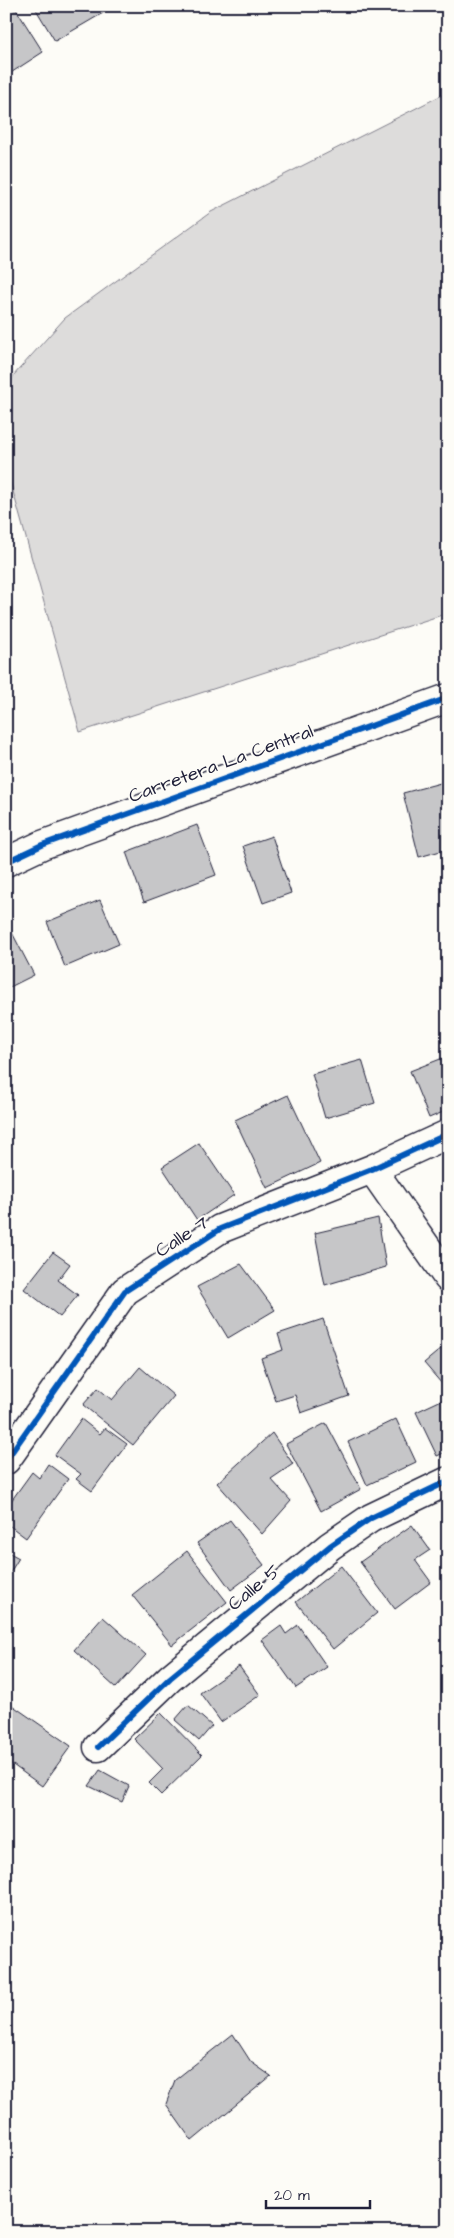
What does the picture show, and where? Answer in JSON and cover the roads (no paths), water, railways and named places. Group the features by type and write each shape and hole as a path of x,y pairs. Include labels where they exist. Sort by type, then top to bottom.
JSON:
{"street":[{"name":"Carretera La Central","path":"6,862 42,845 448,698"},
{"name":"Calle 7","path":"6,1460 125,1291 220,1229 372,1169 448,1134"},
{"path":"372,1169 448,1278"},
{"name":"Calle 5","path":"98,1747 170,1678 330,1546 372,1518 448,1481"}]}
